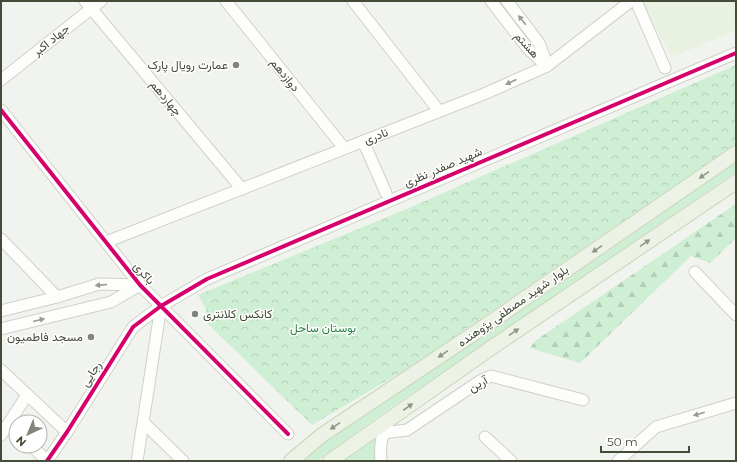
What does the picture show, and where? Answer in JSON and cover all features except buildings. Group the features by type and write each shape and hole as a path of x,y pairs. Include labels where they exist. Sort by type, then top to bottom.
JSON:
{"main road":[{"name":"بلوار شهید مصطفی پژوهنده","path":"291,461 322,435 482,328 736,153"},
{"name":"بلوار شهید مصطفی پژوهنده","path":"330,461 733,186"}],"street":[{"name":"جهاد اکبر","path":"1,80 88,5 101,1"},
{"name":"دوازدهم","path":"226,1 344,148"},
{"path":"353,1 439,111"},
{"name":"هشتم","path":"491,1 530,50 547,66"},
{"name":"هشتم","path":"507,1 539,43 547,66"},
{"name":"نادری","path":"106,242 484,94 547,66 631,1"},
{"path":"636,1 665,68"},
{"name":"چهاردهم","path":"88,5 242,189"},
{"name":"شهید صفدر نظری","path":"161,306 207,279 736,53"},
{"name":"باکری","path":"1,110 140,285 288,434"},
{"path":"363,141 386,193"},
{"path":"1,239 57,297"},
{"path":"695,272 736,315"},
{"path":"1,311 57,297 99,284 140,285"},
{"path":"1,329 110,302 140,285"},
{"path":"137,461 161,306"},
{"name":"رجایی","path":"47,461 133,327 161,306"},
{"path":"1,370 67,432"},
{"name":"آرین","path":"383,433 407,430 480,381 491,376 582,400"},
{"path":"18,414 27,395"},
{"path":"622,460 656,427 736,403"},
{"path":"381,461 380,448 383,433 394,416"},
{"path":"144,423 184,461"},
{"path":"485,437 511,461"}],"shaded area":[{"path":"736,1 736,30 672,57 641,2"}],"green space":[{"name":"بوستان ساحل","path":"736,65 736,144 413,365 312,425 206,322 206,309 198,295 409,208"},
{"path":"736,160 736,172 379,416 317,461 300,461 318,446"},
{"path":"736,204 736,238 710,263 691,256 580,363 530,348 535,341"},
{"path":"380,434 376,461 342,461"}],"cycle path":[{"path":"47,461 133,327 161,306 207,279 736,53"},
{"path":"1,110 140,285 288,434"}],"place":[{"name":"عمارت رویال پارک","path":"236,65"},
{"name":"کانکس کلانتری","path":"195,314"},
{"name":"مسجد فاطمیون","path":"91,337"}]}
